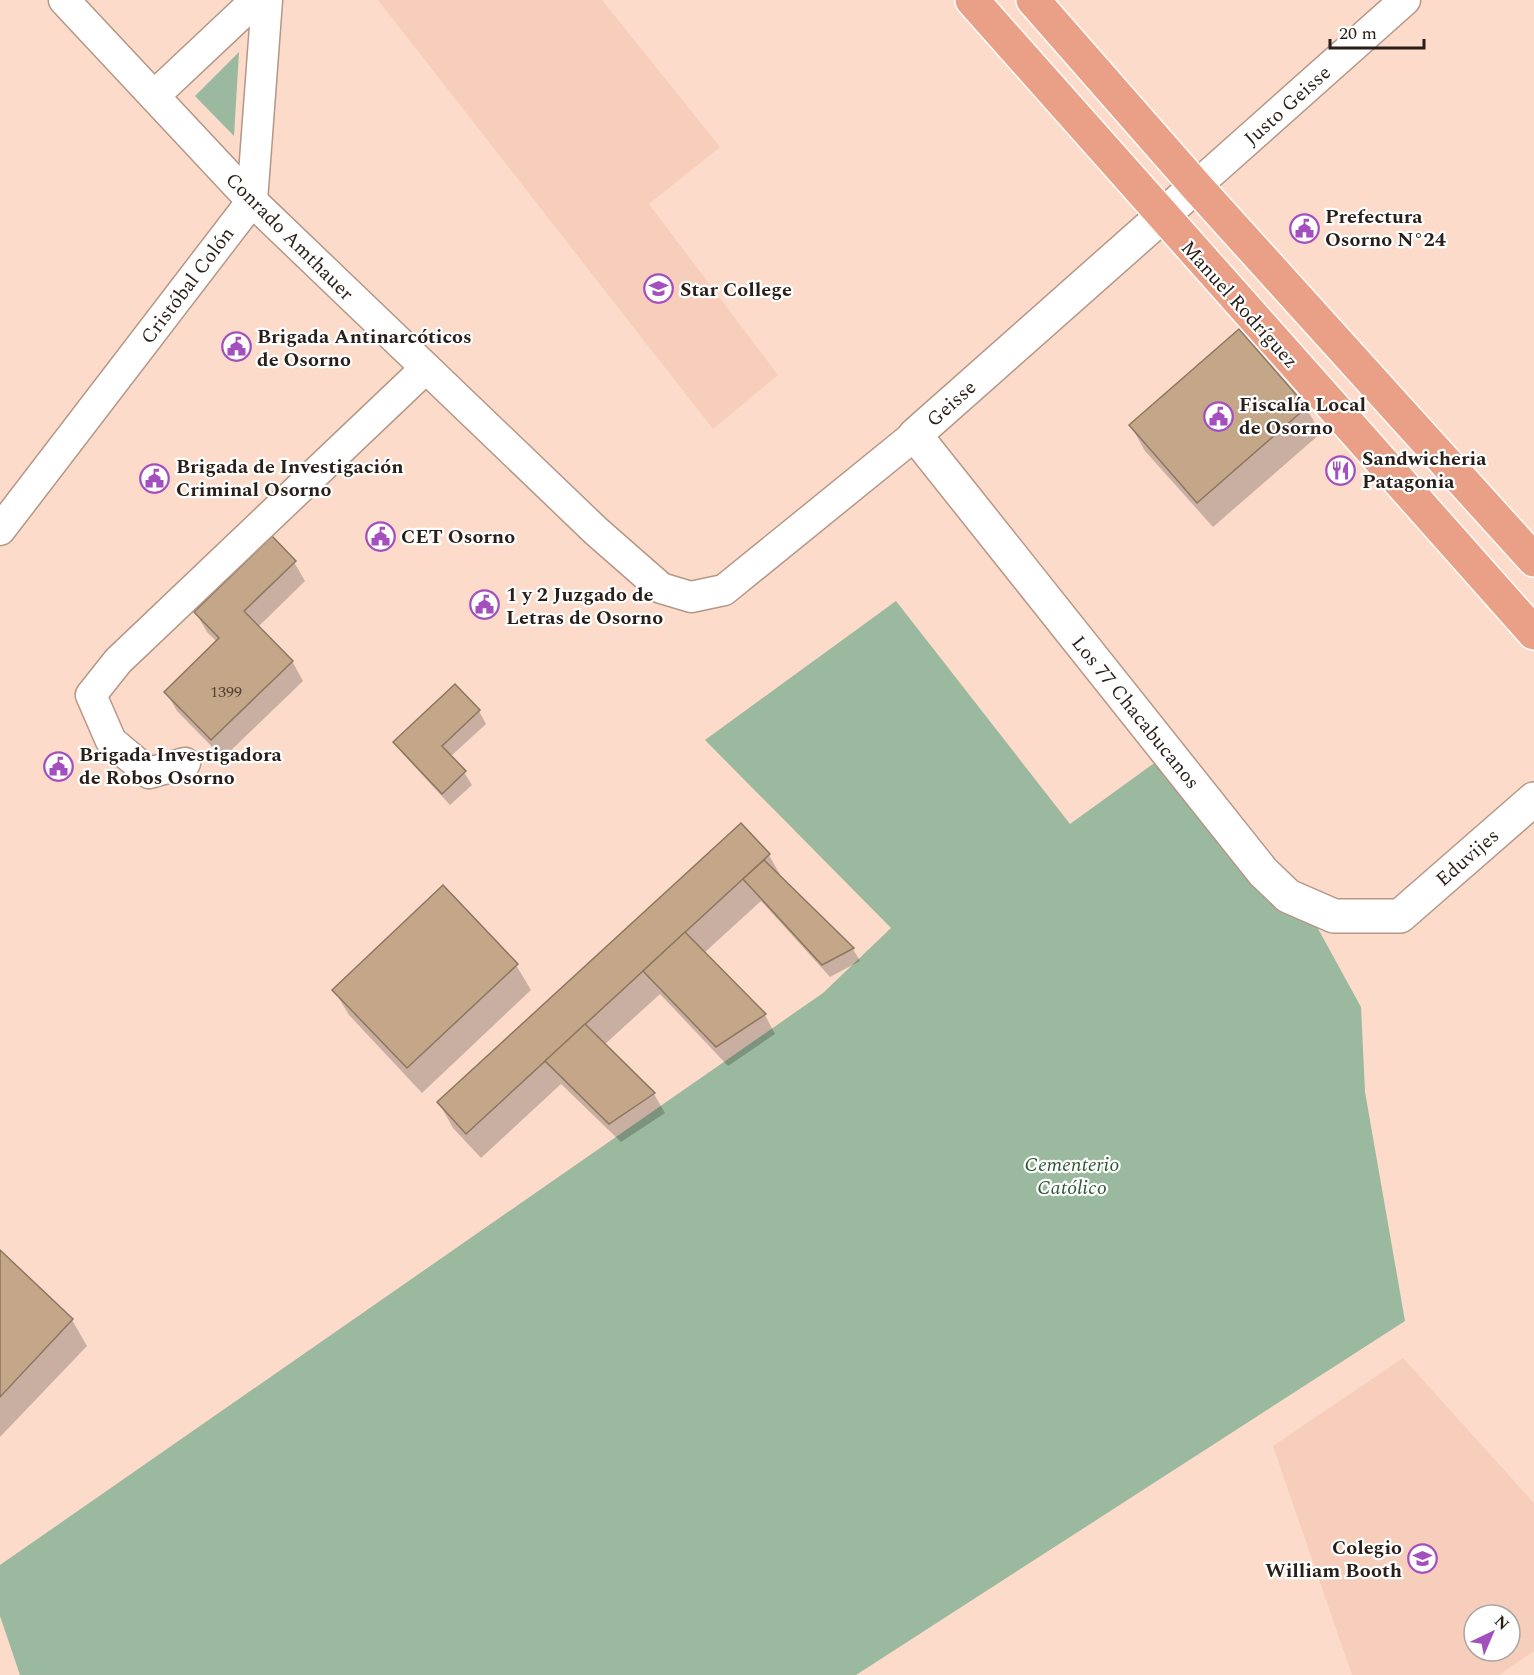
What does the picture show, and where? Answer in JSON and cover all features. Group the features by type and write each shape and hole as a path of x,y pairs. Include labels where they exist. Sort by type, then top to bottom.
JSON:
{"main road":[{"name":"Manuel Rodríguez","path":"972,0 1534,633"},
{"path":"1033,0 1196,186 1534,560"}],"street":[{"name":"Conrado Amthauer","path":"64,0 252,201 596,531 661,588 691,597"},
{"path":"154,96 256,0"},
{"path":"252,201 267,0"},
{"name":"Justo Geisse","path":"1196,186 1405,0"},
{"name":"Geisse","path":"691,597 724,590 915,435 1196,186"},
{"name":"Cristóbal Colón","path":"0,530 252,201"},
{"path":"185,763 149,773 111,741 91,695 118,661 426,368"},
{"name":"Los 77 Chacabucanos","path":"915,435 1263,872 1288,896 1334,916 1400,916"},
{"name":"Eduvijes","path":"1400,916 1534,798"}],"shaded area":[{"name":"Star College","path":"378,0 602,0 720,147 649,204 778,375 713,429"},
{"name":"Colegio William Booth","path":"1403,1358 1534,1503 1534,1651 1522,1659 1522,1603 1462,1603 1462,1663 1516,1663 1499,1675 1352,1675 1273,1446"}],"green space":[{"path":"239,52 234,136 195,96"},
{"name":"Cementerio Católico","path":"896,601 1070,824 1164,756 1305,905 1361,1007 1365,1092 1405,1321 856,1675 20,1675 0,1616 0,1565 823,993 891,928 705,740"}],"building":[{"name":"Fiscalía Local de Osorno","path":"1239,329 1307,407 1197,503 1129,425"},
{"path":"272,536 296,561 244,611 293,661 211,740 164,692 219,638 194,612"},
{"path":"455,684 480,710 442,746 466,771 442,794 393,742"},
{"path":"741,823 770,854 466,1134 437,1102"},
{"path":"764,860 854,948 822,965 743,879"},
{"path":"443,885 518,964 407,1068 332,990"},
{"path":"685,932 766,1014 716,1047 643,971"},
{"path":"585,1024 655,1093 609,1124 545,1061"},
{"path":"0,1250 73,1319 0,1397"}],"place":[{"name":"Prefectura Osorno N°24","path":"1304,228"},
{"name":"Star College","path":"659,289"},
{"name":"Brigada Antinarcóticos de Osorno","path":"236,347"},
{"name":"Fiscalía Local de Osorno","path":"1218,416"},
{"name":"Sandwicheria Patagonia","path":"1341,470"},
{"name":"Brigada de Investigación Criminal Osorno","path":"155,478"},
{"name":"CET Osorno","path":"380,536"},
{"name":"1 y 2 Juzgado de Letras de Osorno","path":"485,605"},
{"name":"Brigada Investigadora de Robos Osorno","path":"58,766"},
{"name":"Colegio William Booth","path":"1423,1559"}]}
